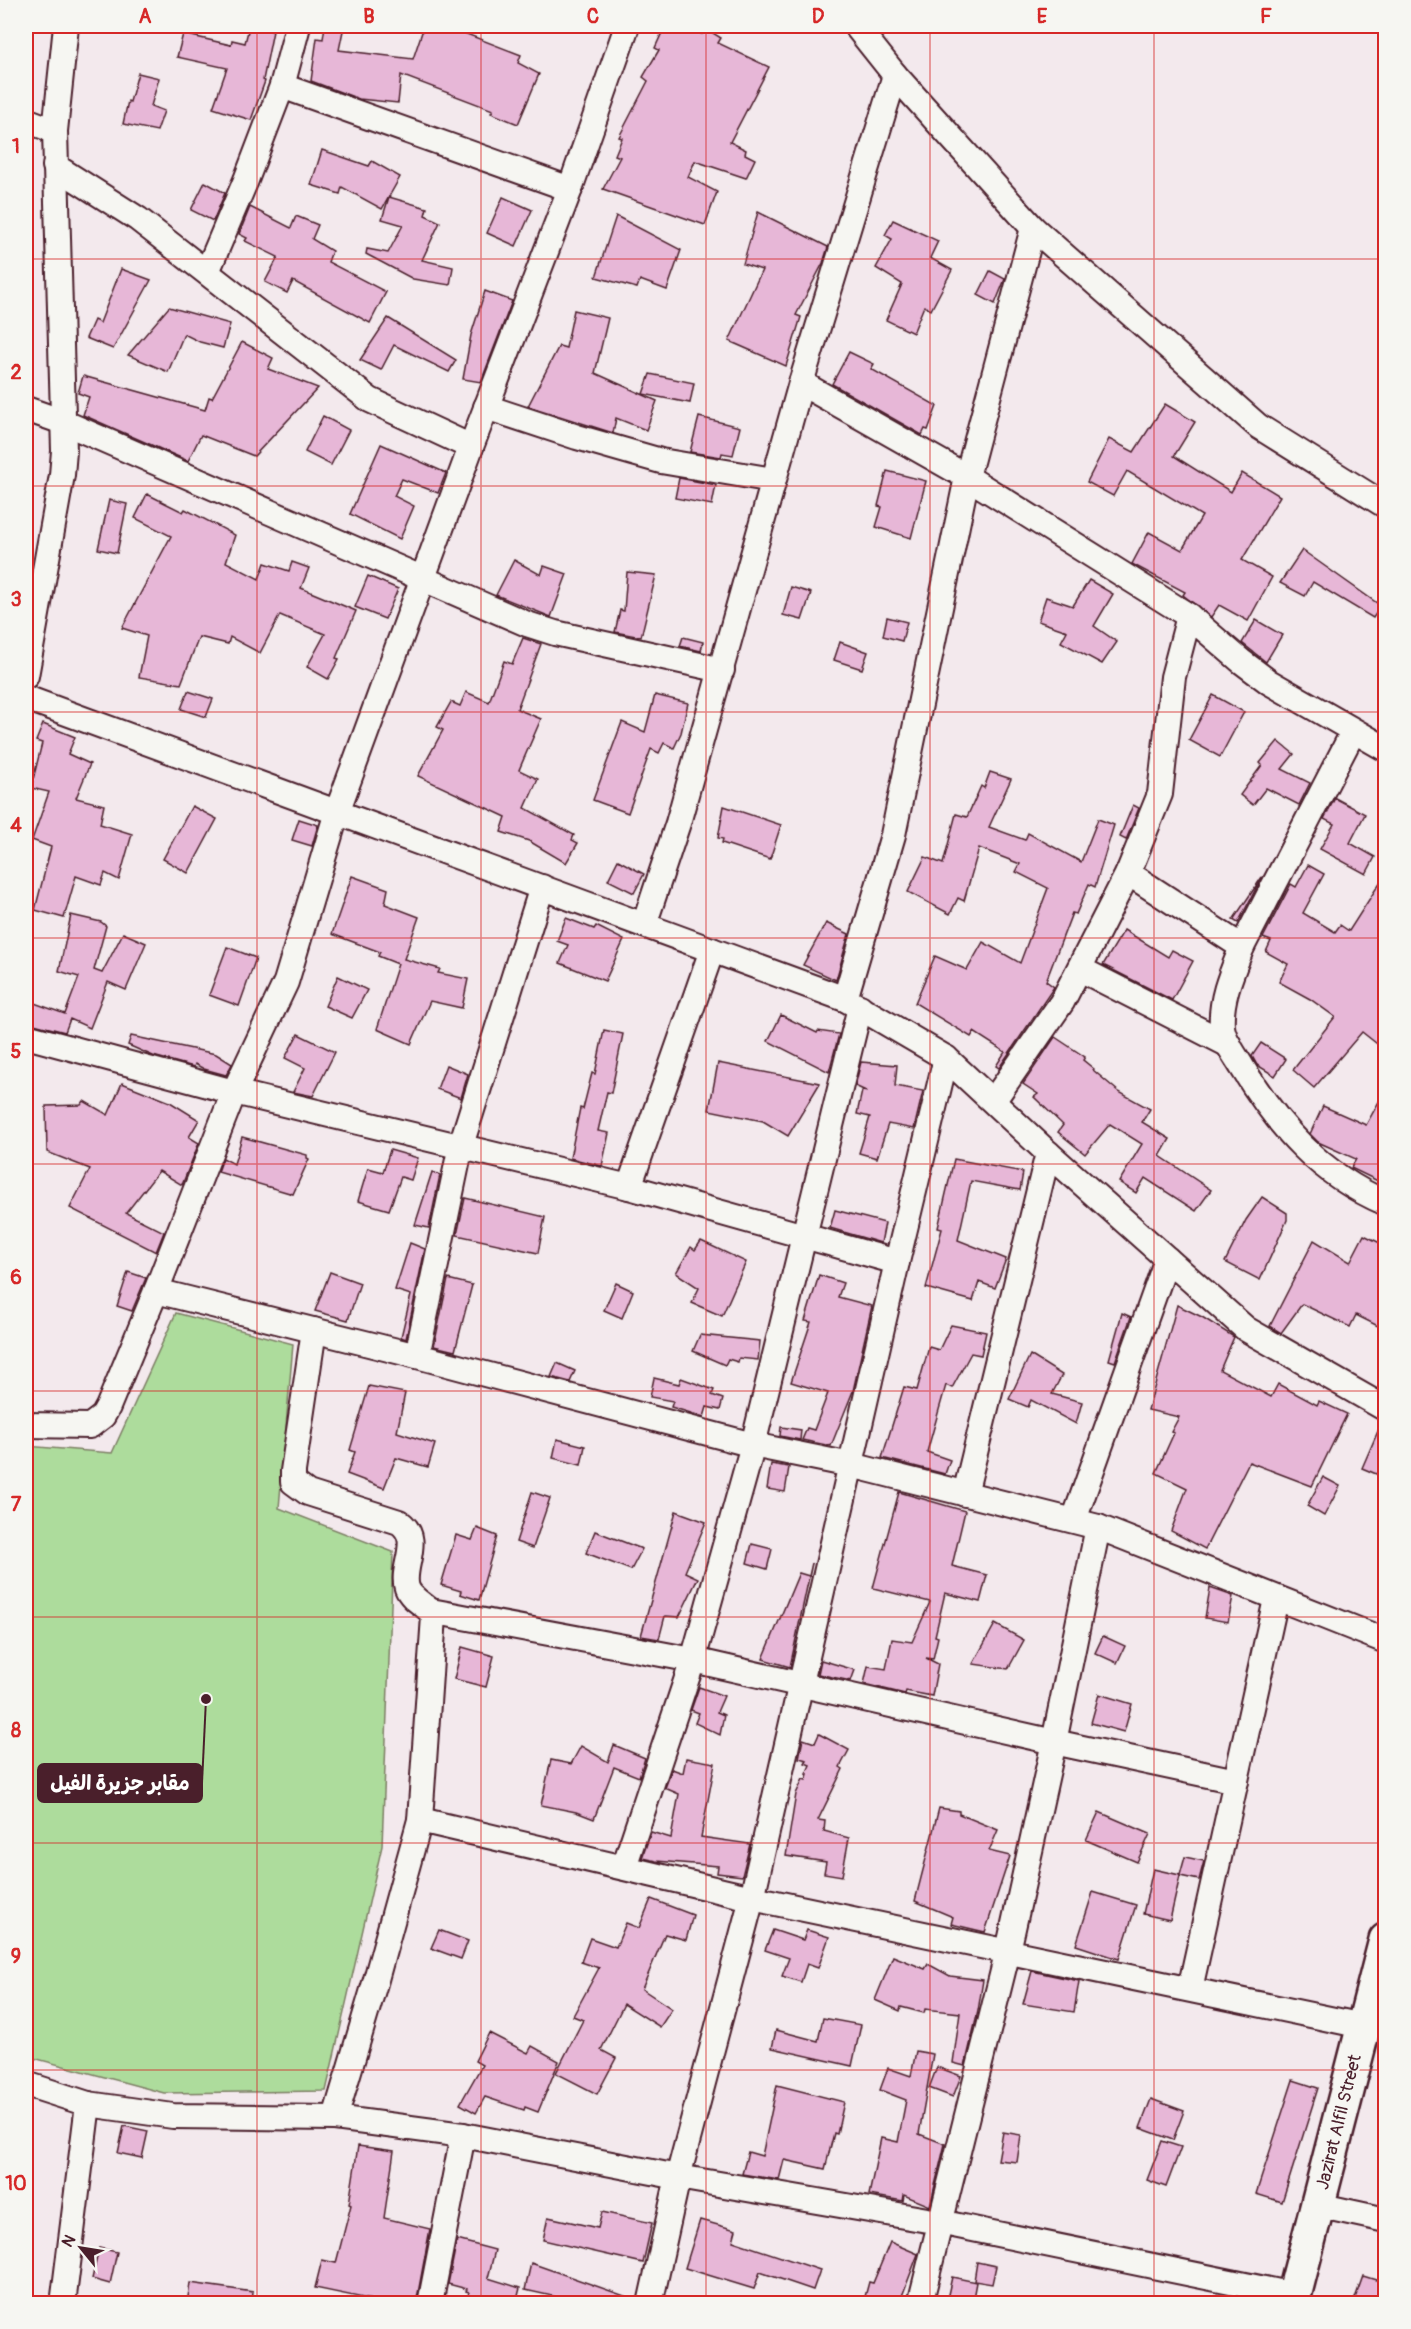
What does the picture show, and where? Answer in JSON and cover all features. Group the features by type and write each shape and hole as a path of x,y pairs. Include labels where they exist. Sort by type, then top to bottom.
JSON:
{"street":[{"path":"26,676 62,475 63,422 55,131 66,26"},
{"path":"207,272 282,86 298,26"},
{"path":"26,1425 90,1426 103,1416 156,1291 234,1092 286,982 337,812 471,447 570,189 627,26"},
{"path":"856,26 895,75 1034,228 1258,426 1386,506"},
{"path":"644,925 678,823 801,383 895,75"},
{"path":"282,86 570,189"},
{"path":"26,120 55,131"},
{"path":"55,166 138,219 370,400 471,447"},
{"path":"624,1867 693,1660 753,1445 804,1236 853,1003 893,836 967,477 1034,228"},
{"path":"801,383 967,477 1189,616 1269,682 1386,749"},
{"path":"486,407 577,437 661,461 773,480"},
{"path":"26,409 63,422 423,577 484,606 555,633 722,670"},
{"path":"994,1100 1048,1024 1080,969 1128,873 1160,794 1173,677 1189,616"},
{"path":"26,698 853,1003 946,1058 994,1100 1048,1153 1246,1329 1386,1409"},
{"path":"1353,732 1242,947 1231,974 1222,1007 1222,1028 1229,1045 1254,1086 1302,1148 1353,1186 1386,1203"},
{"path":"1128,873 1242,947"},
{"path":"417,1356 461,1145 542,887"},
{"path":"629,1187 712,950"},
{"path":"1080,969 1229,1045"},
{"path":"26,1036 234,1092 629,1187 897,1262"},
{"path":"650,2304 678,2178 752,1898 897,1262 946,1058"},
{"path":"965,1494 1048,1153"},
{"path":"1074,1521 1167,1259"},
{"path":"156,1291 417,1356 753,1445 851,1465 1098,1527 1386,1641"},
{"path":"314,1330 293,1482 308,1493 399,1522 405,1526 410,1537 406,1587 434,1616 420,1820 335,2118"},
{"path":"920,2304 1008,1951 1098,1527"},
{"path":"1190,1989 1276,1599"},
{"path":"431,1611 693,1660 1236,1781"},
{"path":"420,1820 752,1898 1364,2026"},
{"name":"Jazirat Alfil Street","path":"1293,2299 1384,1955"},
{"path":"26,2084 88,2104 173,2116 335,2118 463,2135 678,2178 939,2222 1293,2299"},
{"path":"63,2304 88,2104"},
{"path":"430,2304 463,2135"},
{"path":"1317,2205 1386,2220"}],"green space":[{"path":"176,1313 293,1344 279,1508 393,1552 382,1846 326,2091 164,2093 26,2056 26,1446 112,1453"}],"building":[{"path":"325,26 344,26 339,50 413,59 424,26 446,26 521,55 518,63 539,74 518,124 491,113 493,110 401,75 398,103 359,99 311,81 317,38 323,39"},
{"path":"665,26 681,26 702,34 705,28 721,38 718,43 769,67 730,142 746,150 745,154 755,159 746,178 695,161 688,177 717,192 705,225 603,189 620,157 615,155 622,138 619,137 648,81 643,77 659,50 655,48"},
{"path":"249,27 273,31 263,80 265,81 251,120 213,108 227,68 177,57 183,34 231,45 232,40 245,43"},
{"path":"138,73 159,78 151,106 164,111 157,131 123,124"},
{"path":"322,150 369,166 372,161 400,177 382,209 342,187 340,194 311,185"},
{"path":"205,182 225,193 213,221 191,210"},
{"path":"389,197 427,208 425,215 440,222 422,260 453,267 450,285 413,279 366,254 367,249 388,253 403,225 382,219"},
{"path":"503,197 532,210 516,246 487,233"},
{"path":"250,207 291,228 296,216 318,225 312,239 332,251 328,262 386,292 370,323 293,281 287,293 265,282 278,257 245,241 247,238 239,234"},
{"path":"758,212 828,247 823,263 796,315 801,317 786,366 729,341 762,270 743,264"},
{"path":"616,216 681,250 667,290 640,280 637,288 596,277"},
{"path":"893,220 938,241 930,258 952,270 931,310 924,306 913,333 886,320 902,284 876,268 892,239 885,235"},
{"path":"121,269 151,280 113,349 86,338 94,320 100,323"},
{"path":"990,271 1005,279 995,304 978,295"},
{"path":"485,291 512,301 481,382 463,379 471,335"},
{"path":"169,307 230,324 223,348 200,342 184,334 168,372 128,355"},
{"path":"574,310 608,318 595,373 657,401 646,430 616,418 613,433 528,406 559,346 566,348"},
{"path":"388,318 456,360 449,372 394,345 381,370 360,360"},
{"path":"242,342 273,358 268,369 318,388 254,456 201,435 188,461 83,415 89,397 78,393 83,376 205,410 209,397 212,398"},
{"path":"849,352 874,364 871,369 937,406 928,430 925,429 922,435 832,384"},
{"path":"650,374 694,383 690,403 643,394"},
{"path":"1165,404 1195,422 1174,456 1231,492 1242,473 1280,496 1242,560 1272,577 1248,621 1219,605 1211,617 1183,595 1185,592 1132,564 1149,532 1182,550 1202,516 1127,471 1113,496 1087,482 1109,439 1134,452"},
{"path":"323,416 349,430 331,465 305,452"},
{"path":"699,417 740,427 733,455 722,453 721,457 690,452"},
{"path":"381,444 446,473 438,493 402,479 394,496 414,506 400,539 350,514"},
{"path":"887,471 926,481 911,538 876,527 882,507 878,506"},
{"path":"679,478 716,485 712,505 675,498"},
{"path":"147,494 183,512 185,509 235,535 226,562 259,579 265,563 289,571 292,562 309,568 301,588 356,611 336,658 339,659 328,679 307,667 325,634 280,615 260,653 230,637 228,644 199,637 181,684 139,677 147,636 122,628 171,536 135,518"},
{"path":"109,500 127,504 117,553 98,549"},
{"path":"1302,550 1381,606 1373,618 1313,582 1305,596 1280,583"},
{"path":"514,560 541,575 544,566 567,574 551,617 496,595"},
{"path":"627,572 656,575 641,637 615,632 620,610 624,611"},
{"path":"368,576 398,589 385,619 355,607"},
{"path":"1089,580 1113,594 1094,626 1117,642 1102,664 1061,642 1067,631 1038,621 1046,597 1073,606"},
{"path":"791,587 811,593 802,620 783,615"},
{"path":"887,617 907,622 902,641 883,636"},
{"path":"1256,620 1282,635 1266,662 1242,643"},
{"path":"683,637 703,642 701,651 680,646"},
{"path":"523,638 541,644 517,709 541,719 519,770 538,779 525,808 574,835 572,840 578,843 566,863 529,841 501,832 506,817 418,776 443,730 437,727 451,702 460,706 466,692 489,702 504,661 512,664"},
{"path":"840,642 868,652 862,669 834,660"},
{"path":"188,691 213,699 206,717 181,709"},
{"path":"655,695 688,703 681,733 674,748 664,743 659,753 651,749 628,813 593,800 622,722 645,732"},
{"path":"1213,695 1244,712 1220,757 1189,740"},
{"path":"43,724 75,737 68,754 90,764 76,798 104,805 100,824 132,834 119,880 105,873 101,885 76,876 64,918 35,910 51,847 32,840 49,792 31,788 42,743 36,741"},
{"path":"1278,741 1294,754 1282,769 1310,783 1299,805 1266,788 1253,805 1240,795 1262,765 1260,763"},
{"path":"990,772 1011,779 989,827 1025,840 1028,833 1081,862 1098,819 1114,825 1095,887 1089,884 1076,914 1072,913 1046,981 1054,987 999,1068 996,1066 1005,1052 974,1032 971,1037 915,1003 935,956 967,970 983,942 1020,963 1048,888 1016,872 1020,864 979,848 964,901 958,898 950,914 908,892 925,857 943,864 956,814 967,817 981,786 984,788"},
{"path":"1335,798 1365,814 1350,843 1375,857 1366,874 1320,849 1334,824 1324,819"},
{"path":"1133,805 1139,808 1126,840 1120,837"},
{"path":"192,806 217,819 188,873 163,859"},
{"path":"724,806 781,825 770,859 722,843 723,839 718,838"},
{"path":"299,819 318,825 312,846 292,840"},
{"path":"618,860 644,874 634,893 608,880"},
{"path":"1308,865 1324,874 1303,913 1335,932 1340,925 1349,931 1386,873 1386,1051 1362,1032 1314,1088 1293,1070 1335,1017 1310,999 1279,982 1288,964 1266,952 1271,941 1263,938 1291,884 1296,887"},
{"path":"352,876 388,889 385,904 419,917 404,959 440,969 438,973 468,979 462,1008 430,1001 411,1044 377,1029 398,964 378,956 380,952 332,934"},
{"path":"1262,877 1238,923 1233,920"},
{"path":"71,915 101,922 106,926 94,970 102,973 123,933 146,943 126,990 108,982 90,1028 70,1019 65,1032 26,1022 26,1000 65,1014 79,977 59,971"},
{"path":"566,918 594,929 596,926 624,940 605,981 560,963 568,945 557,941"},
{"path":"826,923 849,934 836,980 803,965"},
{"path":"1124,930 1168,957 1172,950 1193,961 1172,1000 1103,965"},
{"path":"227,947 256,958 239,1006 209,995"},
{"path":"338,976 367,990 352,1018 325,1006"},
{"path":"781,1015 817,1033 818,1031 839,1034 829,1072 768,1041"},
{"path":"604,1030 623,1034 611,1093 607,1092 598,1131 609,1133 602,1166 570,1158 580,1108 583,1109 592,1073 595,1074"},
{"path":"298,1034 335,1052 313,1096 293,1092 305,1068 285,1058"},
{"path":"131,1036 216,1054 232,1064 226,1075 195,1064 194,1067 153,1056 128,1045"},
{"path":"1055,1037 1085,1057 1083,1060 1119,1092 1150,1109 1142,1122 1170,1139 1160,1156 1211,1190 1196,1211 1145,1178 1136,1193 1119,1182 1142,1144 1110,1124 1085,1154 1058,1132 1063,1125 1034,1097 1038,1094 1023,1084"},
{"path":"1261,1043 1286,1059 1275,1076 1257,1065 1252,1056"},
{"path":"861,1062 897,1065 895,1086 923,1091 914,1129 888,1124 877,1158 859,1153 870,1117 857,1114 862,1091 868,1092 855,1086"},
{"path":"718,1063 820,1083 788,1136 763,1121 709,1110"},
{"path":"446,1065 468,1074 461,1098 437,1089"},
{"path":"122,1083 170,1102 199,1120 189,1137 199,1143 182,1185 159,1171 126,1213 164,1232 156,1252 70,1208 90,1169 47,1152 46,1106 81,1105 84,1101 108,1115"},
{"path":"1386,1089 1386,1185 1351,1168 1356,1159 1318,1142 1310,1134 1323,1106 1366,1125"},
{"path":"242,1137 307,1155 309,1159 293,1194 218,1172 223,1158 234,1164"},
{"path":"390,1150 418,1158 411,1180 401,1177 389,1210 358,1201 368,1168 383,1172"},
{"path":"954,1159 1023,1172 1020,1190 971,1181 958,1240 1006,1259 995,1288 979,1282 973,1301 926,1288 942,1229 938,1228"},
{"path":"432,1172 440,1175 429,1228 415,1225"},
{"path":"1262,1197 1287,1213 1287,1220 1260,1280 1225,1262 1246,1220"},
{"path":"465,1198 545,1217 538,1253 457,1235"},
{"path":"835,1210 885,1223 881,1243 830,1228"},
{"path":"1364,1235 1386,1246 1386,1330 1356,1315 1350,1327 1302,1304 1281,1333 1270,1326 1314,1240 1350,1262"},
{"path":"701,1241 746,1262 722,1316 692,1303 699,1288 676,1273 691,1247 695,1250"},
{"path":"410,1243 425,1249 406,1339 401,1337 411,1295 395,1290"},
{"path":"128,1272 146,1278 132,1311 117,1306"},
{"path":"330,1272 360,1283 348,1320 315,1311"},
{"path":"819,1275 843,1283 838,1297 872,1306 853,1391 831,1446 802,1440 807,1428 814,1430 828,1393 791,1382 811,1322 805,1321"},
{"path":"448,1279 472,1285 455,1351 434,1346"},
{"path":"616,1283 633,1291 622,1318 604,1310"},
{"path":"1177,1305 1234,1337 1220,1370 1271,1397 1278,1384 1317,1405 1319,1401 1347,1414 1312,1486 1249,1462 1205,1549 1171,1531 1187,1488 1156,1473 1179,1417 1148,1410"},
{"path":"1122,1313 1131,1317 1115,1362 1109,1360"},
{"path":"951,1325 986,1332 981,1355 971,1353 952,1388 946,1385 927,1452 950,1460 945,1474 882,1458 904,1387 917,1390 929,1347 939,1350"},
{"path":"700,1335 760,1341 758,1360 739,1358 738,1362 728,1359 725,1365 693,1351"},
{"path":"1030,1355 1062,1375 1052,1394 1082,1402 1076,1424 1031,1400 1028,1407 1009,1399"},
{"path":"557,1363 575,1371 570,1382 551,1377"},
{"path":"654,1378 679,1384 681,1378 714,1390 712,1395 723,1399 720,1410 707,1407 704,1417 671,1407 673,1401 650,1397"},
{"path":"369,1386 405,1393 397,1432 435,1444 428,1467 396,1458 384,1488 347,1474 355,1452 350,1450"},
{"path":"1382,1422 1386,1423 1386,1478 1362,1468"},
{"path":"781,1427 801,1430 800,1440 780,1436"},
{"path":"557,1439 585,1446 581,1465 553,1458"},
{"path":"771,1464 789,1467 785,1492 767,1489"},
{"path":"1323,1477 1340,1486 1324,1516 1307,1506"},
{"path":"532,1492 550,1498 533,1548 516,1542"},
{"path":"899,1492 965,1511 952,1566 987,1575 980,1602 945,1593 935,1636 938,1637 933,1659 926,1658 938,1664 932,1696 906,1691 905,1694 864,1684 868,1666 886,1669 892,1639 912,1642 930,1602 873,1588"},
{"path":"676,1511 706,1522 685,1572 698,1578 679,1617 665,1616 659,1639 641,1636"},
{"path":"477,1528 497,1536 479,1600 441,1585 456,1535 472,1540"},
{"path":"595,1531 642,1549 631,1570 586,1553"},
{"path":"752,1544 772,1549 767,1569 747,1563"},
{"path":"812,1563 790,1667 763,1659 799,1573 809,1576"},
{"path":"1210,1588 1233,1596 1228,1622 1205,1618"},
{"path":"995,1624 1024,1640 1008,1669 973,1664"},
{"path":"1103,1636 1125,1646 1117,1663 1095,1653"},
{"path":"462,1647 494,1656 486,1687 454,1679"},
{"path":"821,1660 855,1670 851,1681 818,1674"},
{"path":"699,1687 724,1696 717,1712 724,1715 720,1735 695,1723 699,1713 691,1710"},
{"path":"1099,1694 1132,1704 1124,1732 1091,1723"},
{"path":"819,1734 849,1750 840,1767 843,1769 818,1820 825,1821 824,1831 849,1838 842,1876 824,1873 826,1862 786,1856 796,1794 803,1779 806,1780 810,1765 805,1763 807,1760 799,1758 803,1739 815,1743"},
{"path":"614,1745 645,1758 639,1777 614,1767 594,1819 576,1812 541,1805 551,1760 571,1764 581,1746 608,1762"},
{"path":"686,1758 715,1763 701,1837 750,1844 742,1876 717,1873 718,1866 642,1858 651,1832 671,1838 679,1794 665,1788 672,1769 683,1773"},
{"path":"939,1808 959,1811 959,1814 998,1830 989,1851 1010,1856 985,1932 951,1924 953,1917 915,1901"},
{"path":"1099,1812 1150,1834 1137,1862 1086,1840"},
{"path":"1185,1857 1204,1861 1199,1880 1180,1876 1170,1920 1143,1914 1153,1869 1180,1875"},
{"path":"1093,1892 1136,1905 1119,1959 1076,1945"},
{"path":"651,1899 693,1915 686,1940 665,1934 642,1989 672,2009 660,2027 624,2004 601,2050 616,2058 597,2094 556,2073 583,2020 573,2016 599,1968 581,1962 590,1938 616,1947 626,1923 639,1928"},
{"path":"439,1930 468,1941 461,1959 431,1948"},
{"path":"773,1930 803,1940 807,1930 829,1937 818,1968 807,1964 801,1982 782,1976 789,1958 765,1950"},
{"path":"893,1956 925,1969 928,1964 950,1976 983,1980 965,2066 953,2063 960,2013 925,2009 924,2013 901,2007 900,2011 875,2000"},
{"path":"1032,1971 1079,1981 1074,2012 1023,2004"},
{"path":"823,2018 861,2025 852,2066 772,2048 776,2030 818,2041"},
{"path":"489,2033 528,2053 532,2046 559,2061 538,2112 525,2107 524,2110 485,2097 476,2113 460,2104 482,2065 475,2061"},
{"path":"916,2051 933,2054 919,2134 945,2144 930,2206 904,2195 903,2201 869,2195 881,2138 898,2142 906,2100 880,2090 888,2068 911,2076"},
{"path":"937,2067 961,2076 953,2097 929,2088"},
{"path":"1293,2080 1318,2088 1282,2202 1256,2194"},
{"path":"777,2085 844,2102 837,2134 834,2133 825,2169 784,2160 779,2180 742,2174 748,2152 762,2156"},
{"path":"1151,2099 1184,2111 1173,2140 1140,2128"},
{"path":"124,2126 148,2131 142,2158 118,2153"},
{"path":"1003,2132 1021,2135 1017,2162 998,2160"},
{"path":"1162,2141 1181,2147 1166,2187 1147,2180"},
{"path":"358,2146 394,2151 384,2218 430,2229 416,2304 383,2304 383,2302 315,2288 322,2260 336,2263 351,2205 349,2204"},
{"path":"602,2212 652,2223 643,2263 543,2240 548,2217 598,2228"},
{"path":"700,2220 736,2230 733,2241 820,2270 813,2290 760,2272 754,2289 685,2268"},
{"path":"457,2240 495,2250 488,2278 520,2288 516,2304 466,2304 469,2292 466,2291 467,2289 448,2284"},
{"path":"890,2242 918,2254 899,2304 863,2304 869,2282 873,2283"},
{"path":"99,2248 117,2252 110,2284 92,2279"},
{"path":"977,2262 996,2266 992,2284 974,2281"},
{"path":"531,2263 636,2300 636,2304 588,2304 525,2290"},
{"path":"1363,2276 1386,2283 1386,2304 1353,2304"},
{"path":"952,2277 976,2282 972,2304 947,2299"},
{"path":"190,2283 253,2292 252,2304 187,2304"}],"place":[{"name":"مقابر جزيرة الفيل","path":"206,1699"}]}
